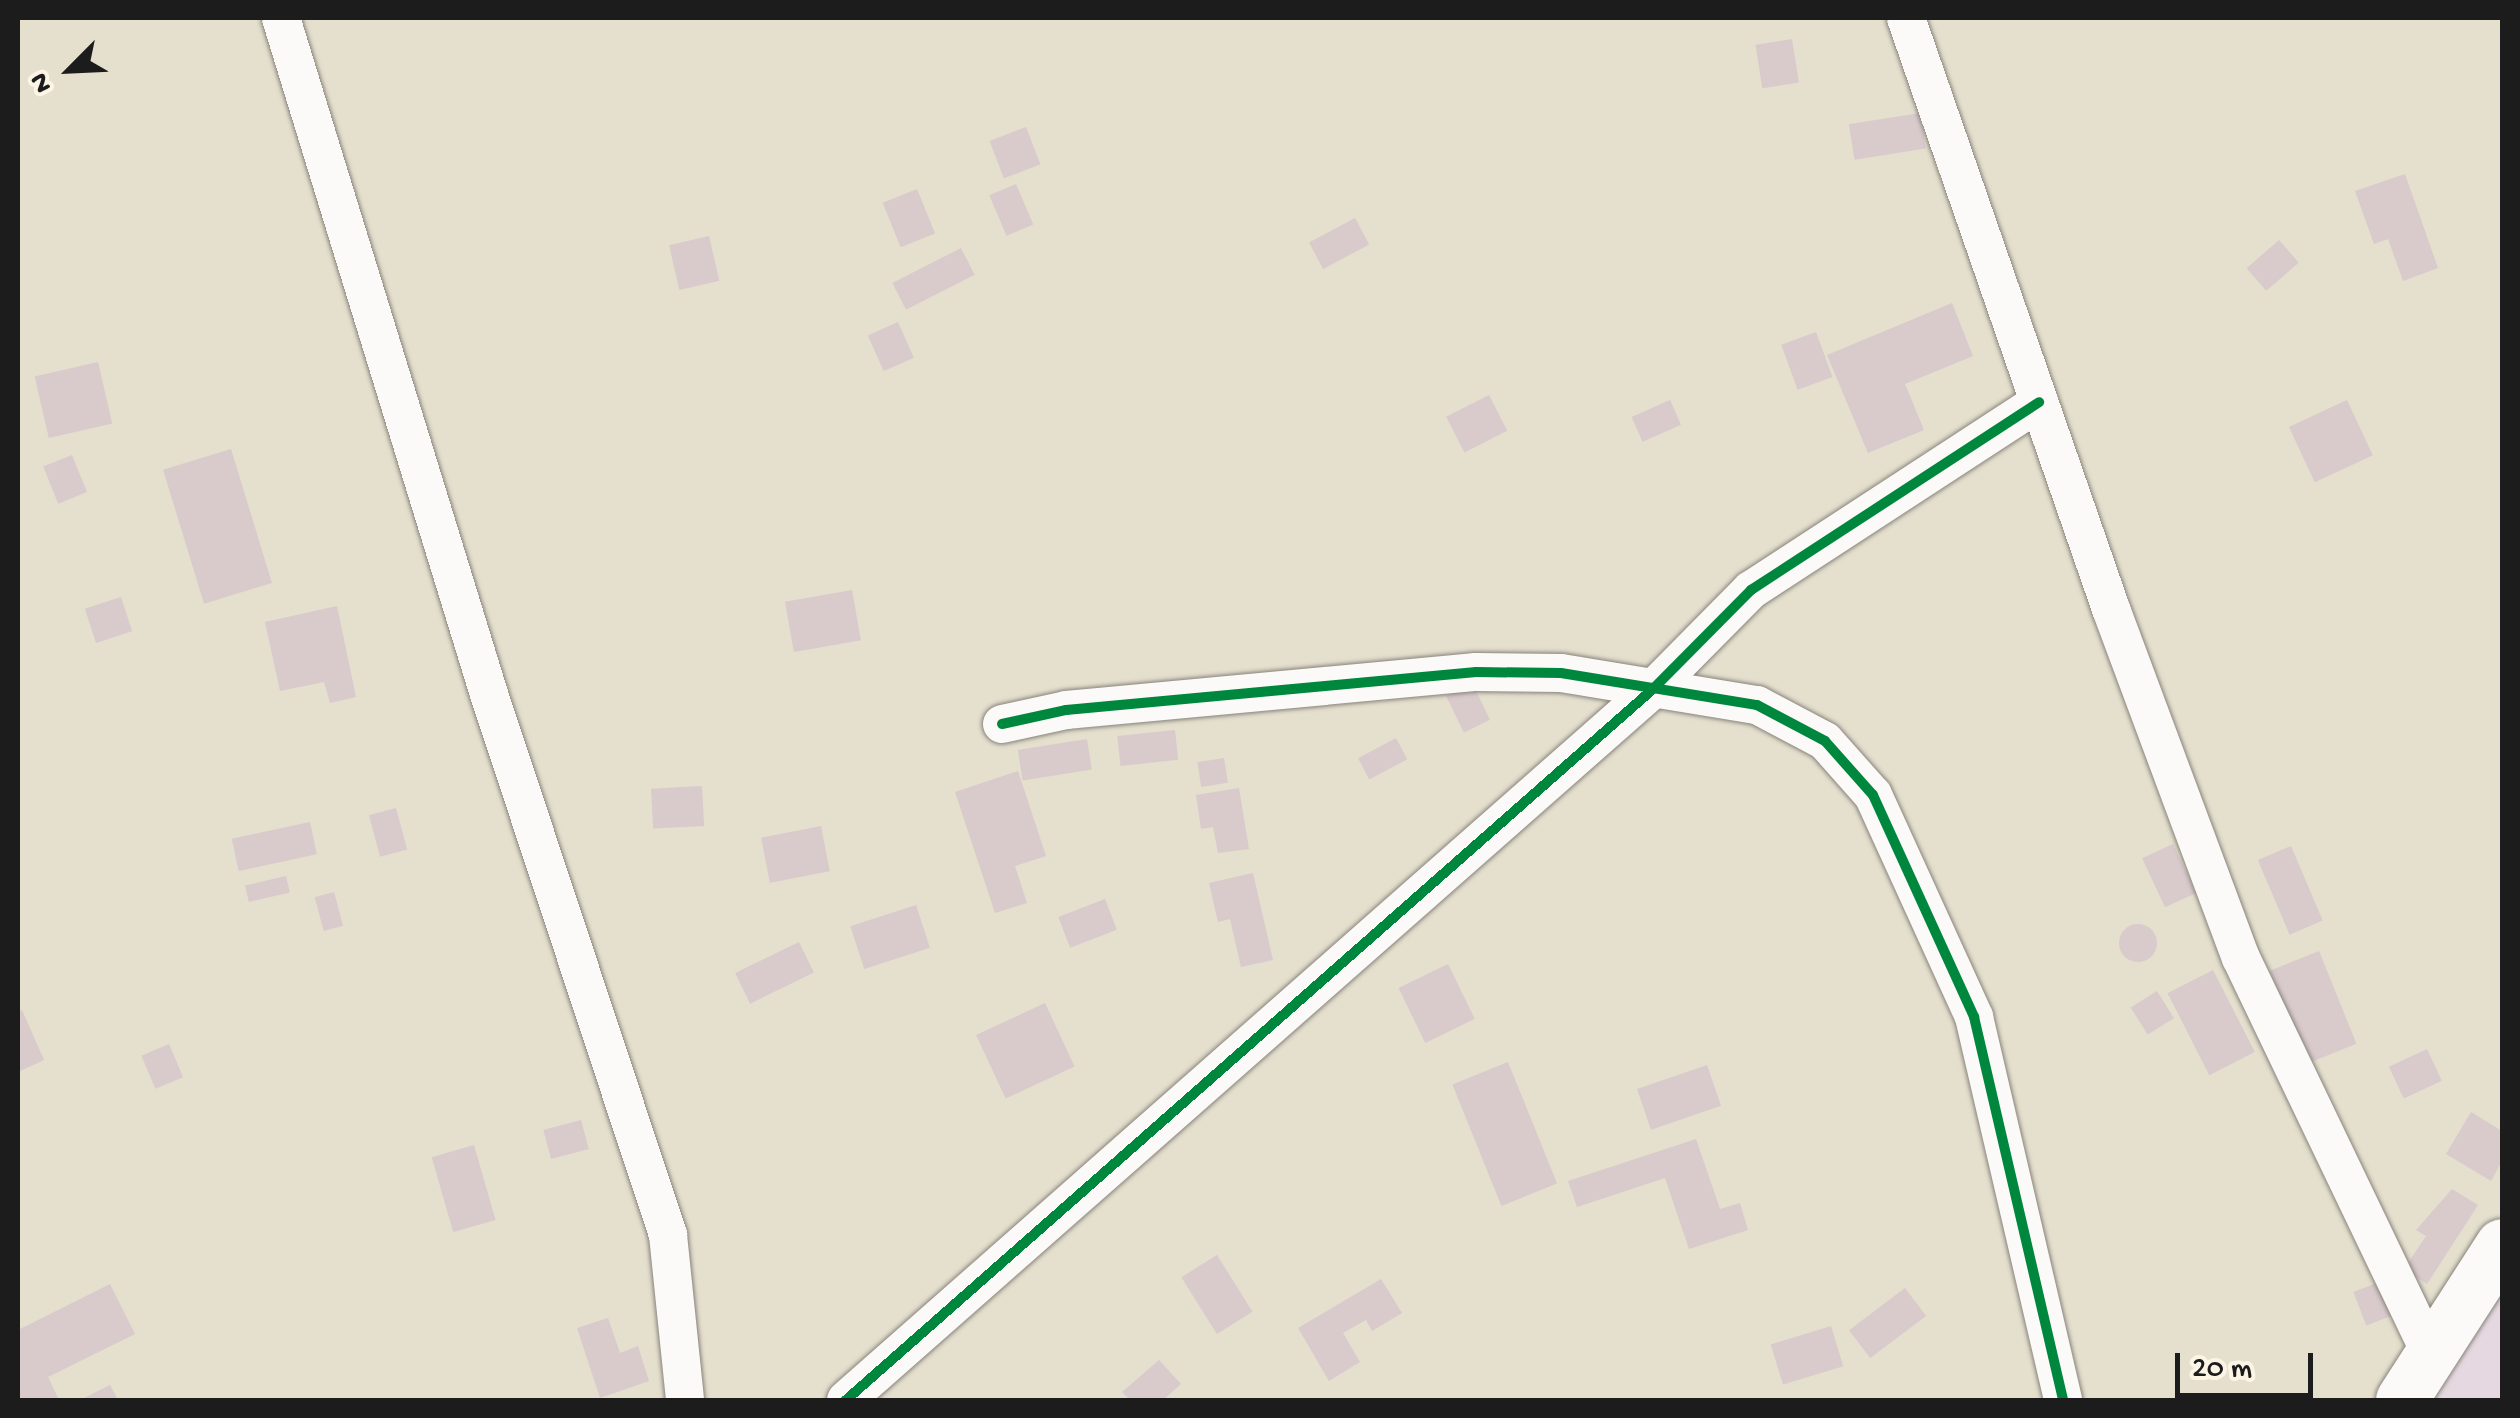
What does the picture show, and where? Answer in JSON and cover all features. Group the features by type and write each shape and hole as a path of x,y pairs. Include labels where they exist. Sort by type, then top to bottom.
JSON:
{"street":[{"path":"282,18 489,694 668,1235 686,1400"},
{"path":"1906,18 2039,402 2241,958 2430,1353"},
{"path":"846,1400 1653,689 1751,590 2039,402"},
{"path":"1002,724 1066,710 1476,672 1562,673 1758,705 1825,741 1873,795 1974,1017 2063,1400"},
{"path":"2402,1400 2502,1245"}],"shaded area":[{"path":"2502,1268 2502,1400 2420,1400"}],"building":[{"path":"1792,39 1799,82 1762,88 1755,45"},
{"path":"1920,113 1926,149 1855,160 1849,124"},
{"path":"1026,127 1040,164 1004,178 990,141"},
{"path":"2405,174 2438,268 2403,281 2388,239 2374,244 2355,191"},
{"path":"1016,184 1033,225 1006,236 989,195"},
{"path":"917,189 935,234 901,247 883,203"},
{"path":"1355,218 1369,244 1323,269 1309,242"},
{"path":"709,236 719,281 679,290 669,245"},
{"path":"2279,240 2299,263 2266,291 2247,268"},
{"path":"961,248 975,275 906,310 892,283"},
{"path":"1952,303 1973,356 1905,384 1924,430 1868,453 1827,355"},
{"path":"898,322 914,358 884,371 868,335"},
{"path":"1816,332 1832,377 1798,390 1781,345"},
{"path":"98,362 112,423 49,438 35,377"},
{"path":"1489,395 1507,431 1464,452 1446,417"},
{"path":"1670,400 1681,425 1643,442 1632,417"},
{"path":"2347,400 2373,455 2315,482 2289,427"},
{"path":"231,449 272,583 204,604 163,470"},
{"path":"72,455 87,492 58,504 43,467"},
{"path":"852,590 861,640 794,652 785,602"},
{"path":"121,597 132,631 96,643 85,609"},
{"path":"337,606 356,697 330,703 324,682 280,691 265,622"},
{"path":"1472,683 1490,720 1464,733 1446,696"},
{"path":"1175,730 1178,760 1120,766 1117,736"},
{"path":"1396,738 1407,759 1369,779 1358,758"},
{"path":"1087,739 1092,770 1023,781 1018,750"},
{"path":"1224,758 1228,783 1201,787 1197,762"},
{"path":"1018,771 1046,856 1015,866 1027,903 995,913 955,792"},
{"path":"702,786 704,826 653,829 651,789"},
{"path":"1239,788 1249,849 1218,853 1213,827 1201,829 1196,795"},
{"path":"396,808 407,850 380,857 369,815"},
{"path":"310,822 317,854 239,871 232,839"},
{"path":"821,826 830,871 770,883 761,838"},
{"path":"2173,844 2196,893 2165,907 2142,858"},
{"path":"2291,846 2323,921 2290,935 2258,860"},
{"path":"1253,873 1273,960 1241,967 1230,919 1218,922 1209,883"},
{"path":"286,876 290,893 249,902 245,885"},
{"path":"334,892 343,926 324,931 315,897"},
{"path":"1105,899 1117,930 1070,948 1058,917"},
{"path":"916,905 930,948 864,969 850,926"},
{"path":"2138,924 2152,929 2157,943 2152,957 2138,962 2124,957 2119,943 2124,929"},
{"path":"799,942 814,973 750,1004 735,973"},
{"path":"2319,951 2356,1044 2307,1064 2270,971"},
{"path":"1448,964 1475,1019 1425,1043 1399,988"},
{"path":"2213,970 2255,1052 2209,1075 2168,993"},
{"path":"2157,991 2174,1018 2148,1035 2131,1007"},
{"path":"1045,1003 1075,1066 1006,1099 976,1035"},
{"path":"22,1010 44,1060 18,1072 18,1012"},
{"path":"169,1044 183,1077 155,1089 141,1056"},
{"path":"2427,1049 2442,1081 2404,1098 2389,1067"},
{"path":"1508,1062 1557,1183 1501,1206 1452,1084"},
{"path":"1707,1065 1721,1106 1651,1130 1637,1089"},
{"path":"2471,1112 2502,1131 2502,1161 2491,1181 2446,1154"},
{"path":"581,1120 589,1149 551,1159 543,1130"},
{"path":"1696,1139 1720,1209 1740,1203 1748,1230 1689,1249 1665,1178 1577,1207 1568,1181"},
{"path":"474,1145 495,1220 453,1232 432,1157"},
{"path":"2452,1189 2478,1205 2427,1284 2404,1269 2426,1236 2416,1230"},
{"path":"1217,1255 1253,1312 1217,1334 1181,1277"},
{"path":"1381,1279 1402,1313 1372,1331 1366,1320 1343,1333 1360,1362 1329,1381 1298,1328"},
{"path":"2387,1279 2400,1313 2366,1326 2353,1292"},
{"path":"110,1284 135,1334 48,1377 59,1400 18,1400 18,1330"},
{"path":"1905,1288 1926,1316 1870,1358 1849,1330"},
{"path":"608,1318 620,1353 638,1346 649,1381 600,1398 577,1328"},
{"path":"1831,1326 1843,1366 1783,1385 1771,1344"},
{"path":"1159,1360 1181,1384 1163,1400 1130,1400 1122,1392"},
{"path":"110,1385 118,1400 80,1400"}],"cycle path":[{"path":"846,1400 1653,689 1751,590 2039,402"},
{"path":"1002,724 1066,710 1476,672 1561,673 1757,705 1825,741 1873,795 1974,1017 2063,1400"}]}
